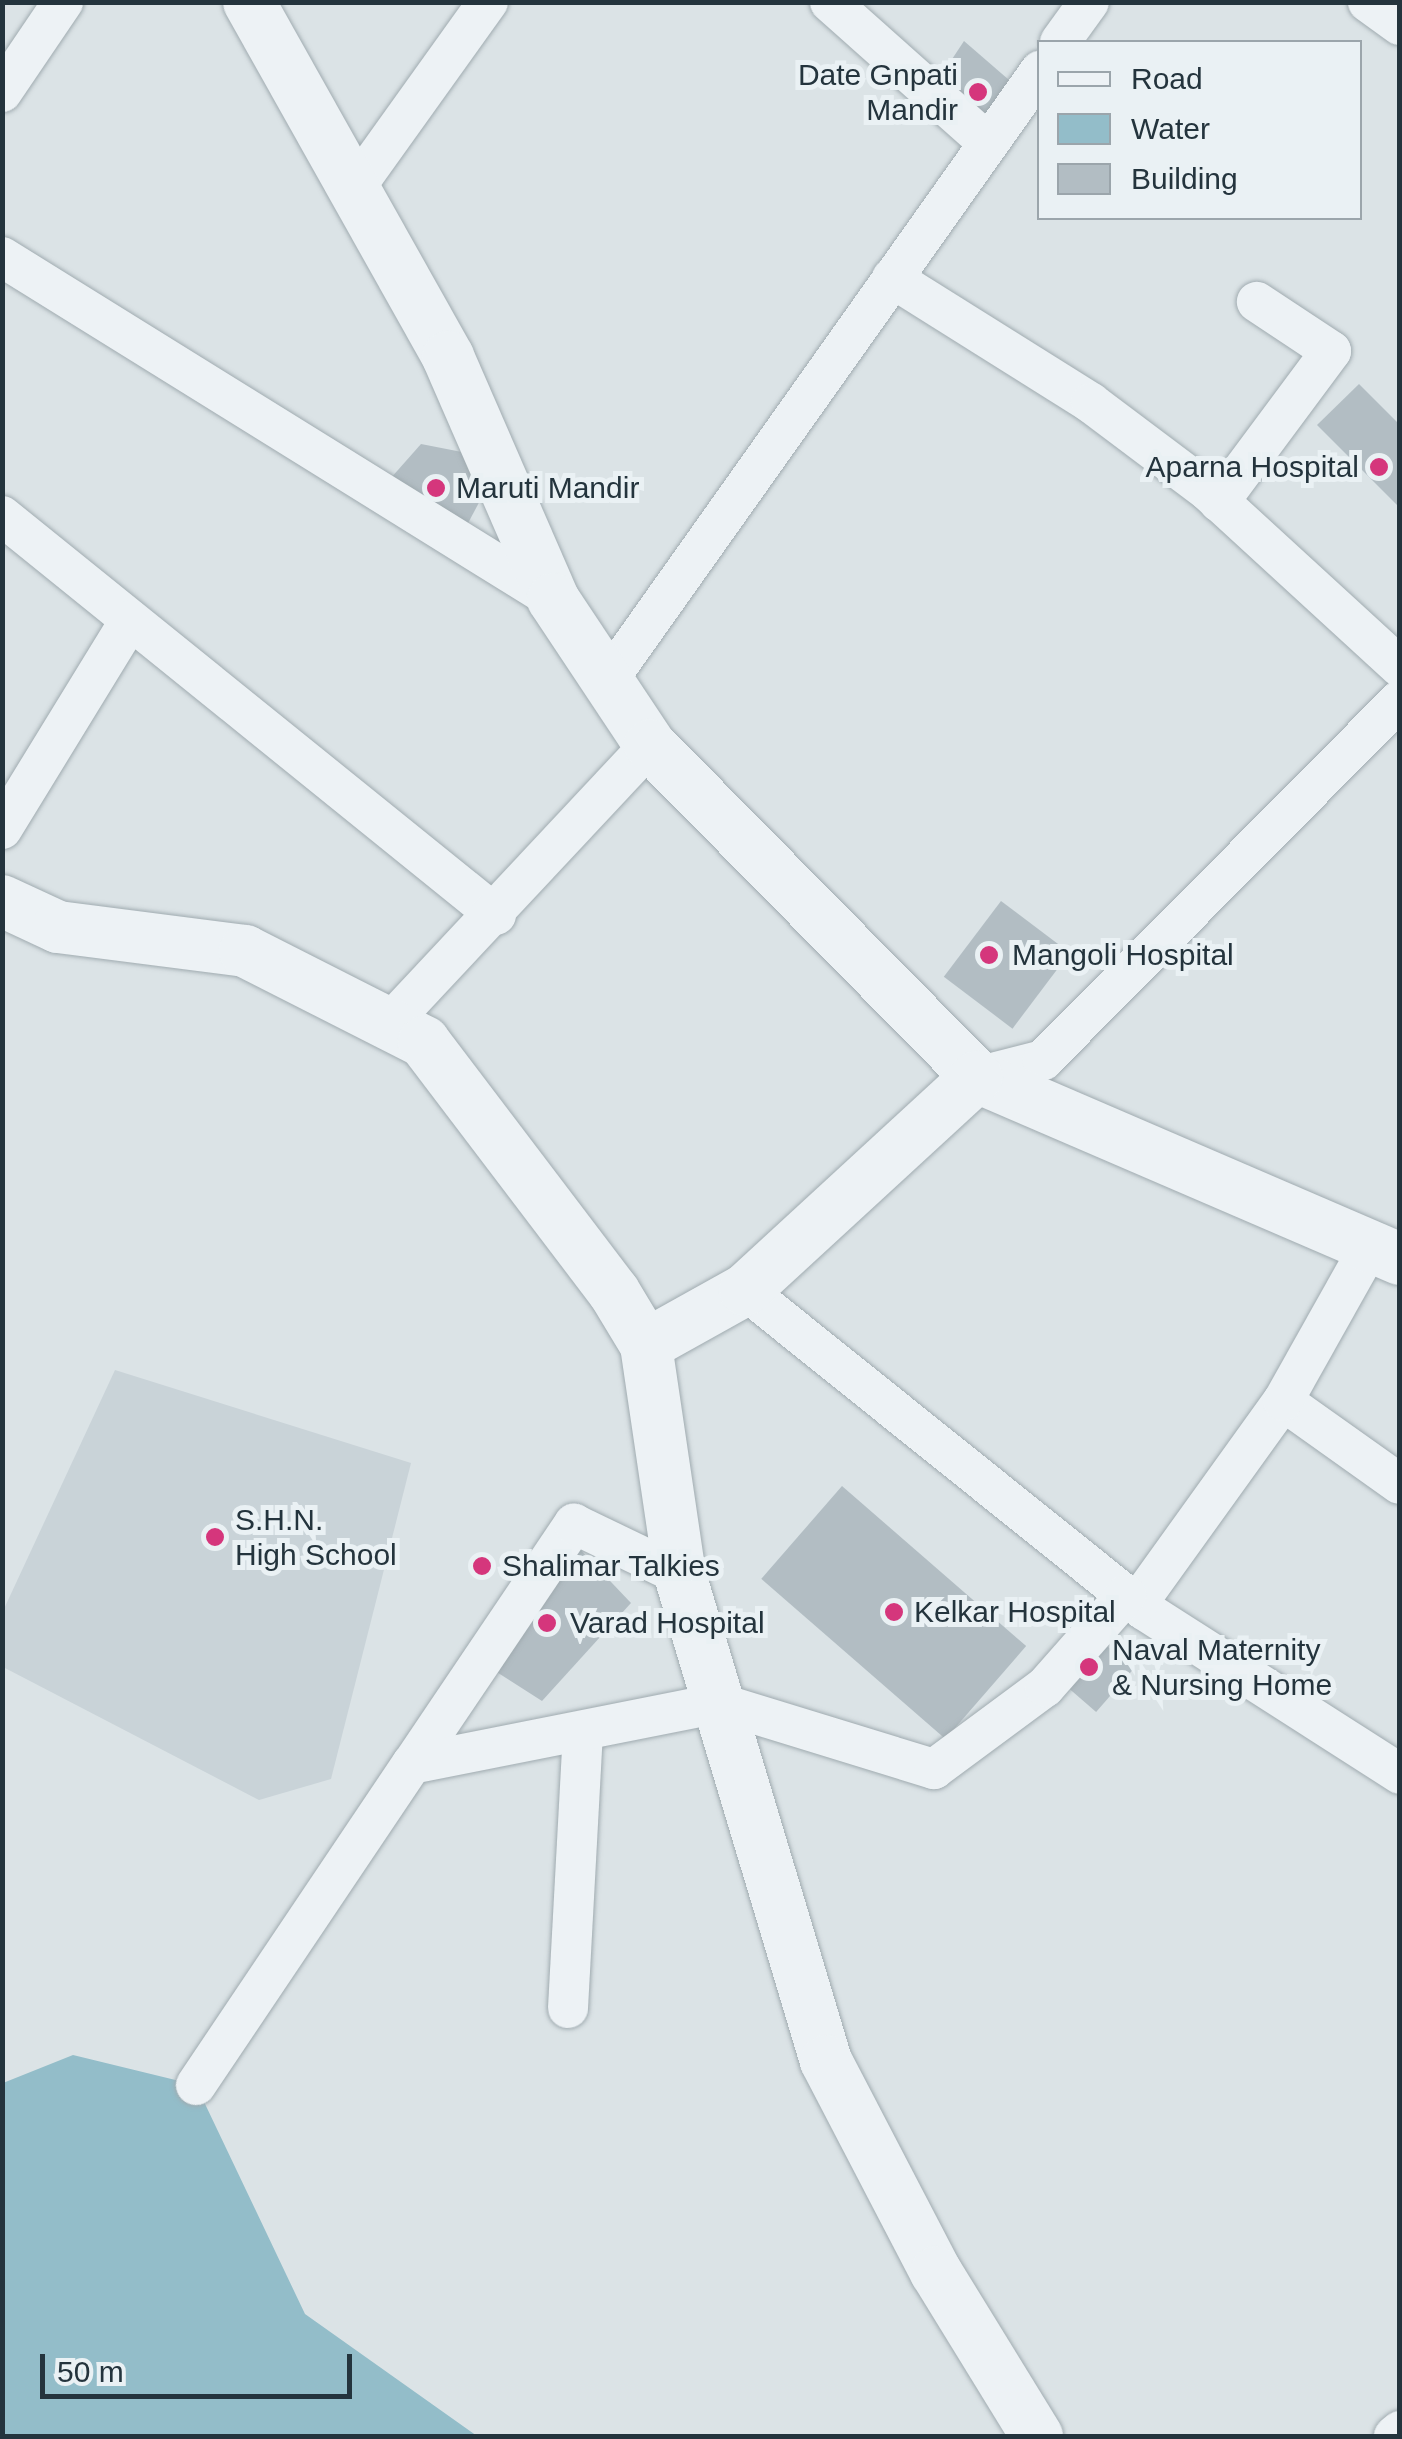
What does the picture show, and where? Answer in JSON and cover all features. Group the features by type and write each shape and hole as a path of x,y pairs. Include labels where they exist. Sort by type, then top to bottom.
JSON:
{"street":[{"path":"6,78 63,2"},
{"path":"249,2 448,357 553,599 650,745 977,1077 1385,1252 1284,1402 1131,1600 1045,1687 934,1769 719,1703 584,1734 412,1764"},
{"path":"354,189 488,2"},
{"path":"830,2 988,143"},
{"path":"1061,40 1088,2"},
{"path":"1368,2 1400,25"},
{"path":"608,680 1037,76"},
{"path":"2,257 553,599"},
{"path":"892,278 1092,403 1219,502 1400,667"},
{"path":"1219,502 1331,351 1257,302"},
{"path":"2,516 496,915"},
{"path":"2,829 130,620"},
{"path":"646,1345 746,1290 977,1077 1044,1060 1400,700"},
{"path":"387,1026 496,915 650,745"},
{"path":"2,901 58,928 245,952 424,1042 646,1345 680,1575 826,2061 936,2272 1037,2436"},
{"path":"746,1290 1131,1600 1400,1774"},
{"path":"1284,1402 1400,1484"},
{"path":"196,2085 574,1524 680,1575"},
{"path":"568,2008 584,1734"},
{"path":"1394,2436 1400,2431"}],"shaded area":[{"name":"S.H.N. High School","path":"115,1370 411,1463 331,1779 259,1800 3,1667 3,1611"}],"water":[{"path":"73,2055 196,2085 305,2314 477,2436 3,2436 3,2083"}],"building":[{"name":"Date Gnpati Mandir","path":"964,41 1024,93 988,143 931,91"},
{"name":"Aparna Hospital","path":"1359,384 1400,425 1400,508 1317,425"},
{"name":"Maruti Mandir","path":"421,444 467,453 482,497 460,538 390,479"},
{"path":"1001,901 1070,953 1013,1029 944,977"},
{"name":"Kelkar Hospital","path":"842,1486 1026,1646 945,1739 761,1579"},
{"path":"573,1542 631,1603 542,1701 481,1662"},
{"path":"1092,1633 1134,1669 1096,1712 1055,1676"}],"place":[{"name":"Date Gnpati Mandir","path":"978,92"},
{"name":"Aparna Hospital","path":"1379,467"},
{"name":"Maruti Mandir","path":"436,488"},
{"name":"Mangoli Hospital","path":"989,955"},
{"name":"S.H.N. High School","path":"215,1537"},
{"name":"Shalimar Talkies","path":"482,1566"},
{"name":"Kelkar Hospital","path":"894,1612"},
{"name":"Varad Hospital","path":"547,1623"},
{"name":"Naval Maternity & Nursing Home","path":"1089,1667"}]}
